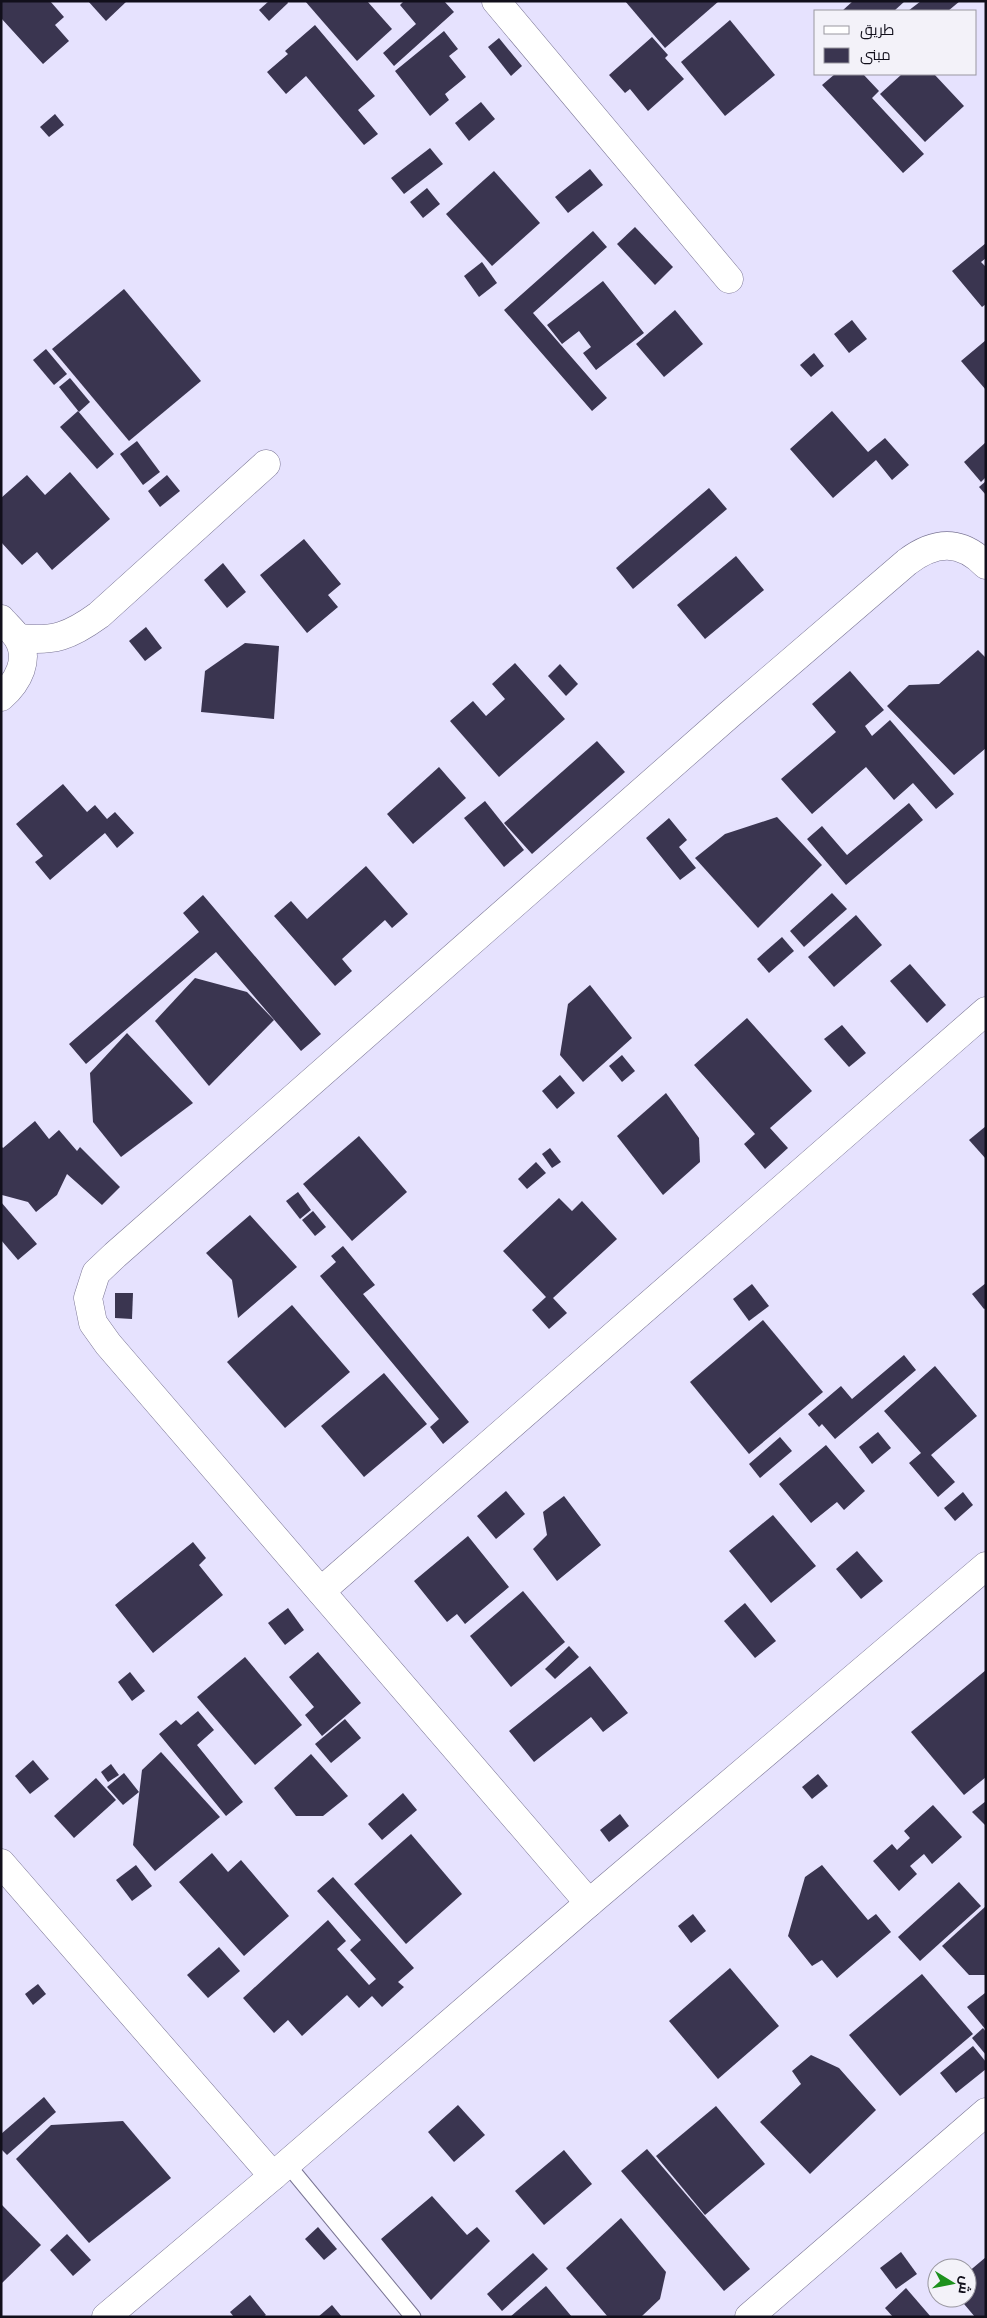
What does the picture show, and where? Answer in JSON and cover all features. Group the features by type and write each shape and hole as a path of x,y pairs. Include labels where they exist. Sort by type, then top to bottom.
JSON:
{"street":[{"path":"496,1 729,279"},
{"path":"10,628 39,640 61,638 80,628 99,615 266,464"},
{"path":"589,1902 114,1352 92,1323 88,1298 96,1273 708,734 907,562 922,550 941,545 960,548 977,556 986,565"},
{"path":"1,697 13,686 21,671 23,654 10,628"},
{"path":"321,1592 986,1011"},
{"path":"106,2317 280,2170 589,1902 986,1566"},
{"path":"1,1863 280,2170"},
{"path":"749,2317 986,2112"}],"lane":[{"path":"280,2170 414,2317"}],"building":[{"path":"1,1 50,1 64,17 55,25 69,41 43,64 1,18"},
{"path":"88,1 127,1 106,21"},
{"path":"269,1 287,1 288,3 269,21 259,10"},
{"path":"305,1 367,1 392,29 357,61"},
{"path":"404,1 444,1 454,12 394,66 383,53 416,24 400,5"},
{"path":"625,1 719,1 665,48"},
{"path":"853,1 905,1 895,10 843,10"},
{"path":"921,1 960,1 949,10 909,10"},
{"path":"730,20 775,75 725,116 681,62"},
{"path":"315,25 375,96 358,110 378,134 364,145 306,76 286,94 267,72 288,54 285,51"},
{"path":"444,31 458,49 449,56 466,77 445,94 449,100 430,116 395,71"},
{"path":"652,37 668,55 665,58 684,79 648,111 630,89 625,93 609,75"},
{"path":"499,38 522,66 511,76 488,47"},
{"path":"834,75 864,75 879,91 872,98 924,154 903,173 822,85"},
{"path":"901,75 935,75 964,106 925,142 880,94"},
{"path":"481,102 495,119 469,141 455,123"},
{"path":"55,114 64,125 49,137 40,127"},
{"path":"430,148 443,164 404,194 391,178"},
{"path":"590,169 603,185 568,213 555,197"},
{"path":"494,171 540,223 492,266 446,214"},
{"path":"427,188 440,204 423,218 410,202"},
{"path":"635,227 673,267 655,285 617,244"},
{"path":"593,231 607,247 533,313 607,398 592,411 504,310"},
{"path":"986,243 986,258 981,262 986,267 986,304 982,307 952,271"},
{"path":"482,262 497,283 479,297 464,276"},
{"path":"603,281 644,333 596,370 583,353 591,347 579,331 562,344 547,325"},
{"path":"124,289 201,381 129,441 52,349"},
{"path":"675,310 703,344 664,377 636,344"},
{"path":"852,320 867,339 849,353 834,334"},
{"path":"986,340 986,390 961,361"},
{"path":"46,349 67,374 54,385 33,360"},
{"path":"814,353 824,366 811,377 800,365"},
{"path":"70,378 90,402 79,412 59,387"},
{"path":"78,411 114,454 97,469 60,427"},
{"path":"832,411 868,452 885,438 909,465 892,480 876,460 833,498 790,449"},
{"path":"137,441 160,472 143,485 120,454"},
{"path":"986,442 986,477 981,482 964,462"},
{"path":"70,472 110,519 52,570 37,552 22,565 1,542 1,498 27,475 45,495"},
{"path":"167,475 180,491 160,507 148,491"},
{"path":"986,481 986,495 979,487"},
{"path":"709,488 727,509 633,589 616,568"},
{"path":"304,539 341,584 328,595 338,607 307,633 260,575"},
{"path":"736,556 764,590 705,639 677,605"},
{"path":"223,563 246,592 227,608 204,580"},
{"path":"146,627 162,648 145,661 129,641"},
{"path":"245,643 279,646 274,719 201,712 205,671"},
{"path":"978,650 986,658 986,748 954,775 887,706 909,685 939,684"},
{"path":"515,663 565,719 499,777 450,721 473,701 486,716 505,699 492,684"},
{"path":"560,664 578,684 566,696 548,676"},
{"path":"850,671 884,710 865,726 872,736 890,720 954,794 936,809 913,783 894,800 866,767 812,814 781,779 836,732 812,704"},
{"path":"597,741 625,772 532,854 504,823"},
{"path":"439,767 466,798 413,844 387,814"},
{"path":"63,784 87,812 95,805 107,819 115,812 134,833 117,848 105,833 50,880 35,862 43,856 16,824"},
{"path":"485,801 524,850 504,867 464,818"},
{"path":"909,803 923,820 846,885 807,839 822,826 847,855"},
{"path":"777,817 822,865 758,928 695,858 725,834"},
{"path":"669,818 687,840 679,847 696,868 680,880 646,838"},
{"path":"366,866 408,914 392,928 385,920 342,959 352,971 335,986 274,916 291,901 307,919"},
{"path":"832,893 847,909 804,947 790,931"},
{"path":"203,895 321,1034 301,1051 216,952 86,1064 69,1044 199,932 183,913"},
{"path":"856,915 882,945 834,987 808,957"},
{"path":"782,937 794,951 769,973 757,959"},
{"path":"910,964 946,1005 927,1023 890,981"},
{"path":"195,978 247,992 274,1020 209,1086 155,1021"},
{"path":"590,985 632,1038 583,1082 560,1055 568,1004"},
{"path":"747,1018 812,1091 770,1128 788,1148 765,1169 744,1144 755,1134 694,1065"},
{"path":"842,1025 866,1053 849,1067 824,1039"},
{"path":"127,1033 193,1103 121,1157 93,1122 90,1073"},
{"path":"622,1055 635,1071 622,1082 609,1066"},
{"path":"560,1075 575,1093 557,1109 542,1091"},
{"path":"666,1093 699,1138 700,1162 663,1195 617,1136"},
{"path":"35,1121 49,1139 59,1130 77,1151 80,1147 120,1187 102,1205 67,1174 57,1195 36,1212 28,1202 2,1195 1,1146 3,1148"},
{"path":"986,1126 986,1159 969,1140"},
{"path":"359,1136 407,1192 352,1241 303,1184"},
{"path":"550,1148 561,1162 552,1168 542,1154"},
{"path":"536,1162 546,1173 527,1189 518,1179"},
{"path":"298,1192 311,1210 300,1219 286,1201"},
{"path":"559,1198 572,1211 582,1201 617,1239 553,1298 567,1313 549,1329 532,1310 546,1297 503,1251"},
{"path":"1,1202 37,1244 18,1260 1,1240"},
{"path":"313,1211 326,1227 315,1236 302,1220"},
{"path":"250,1215 297,1267 238,1318 232,1280 206,1253"},
{"path":"343,1246 375,1285 363,1294 469,1422 443,1444 430,1427 439,1419 320,1276 336,1262 331,1256"},
{"path":"986,1283 986,1308 984,1309 972,1294"},
{"path":"752,1284 769,1306 749,1321 733,1299"},
{"path":"115,1293 133,1293 132,1319 115,1318"},
{"path":"292,1305 350,1372 285,1428 227,1362"},
{"path":"763,1320 823,1392 749,1454 690,1382"},
{"path":"904,1355 916,1370 835,1439 822,1424 819,1427 808,1414 841,1386 852,1399"},
{"path":"935,1366 977,1416 931,1455 955,1482 938,1497 909,1463 921,1453 884,1411"},
{"path":"384,1373 427,1424 364,1477 321,1426"},
{"path":"878,1432 891,1448 872,1464 859,1447"},
{"path":"780,1437 792,1451 760,1478 749,1464"},
{"path":"826,1445 865,1491 844,1510 837,1502 811,1523 779,1484"},
{"path":"506,1491 525,1514 496,1539 477,1516"},
{"path":"963,1492 973,1505 955,1521 944,1508"},
{"path":"564,1496 601,1545 557,1581 533,1549 547,1535 543,1512"},
{"path":"773,1515 816,1566 771,1603 729,1551"},
{"path":"468,1536 509,1587 465,1624 457,1614 447,1622 414,1581"},
{"path":"193,1542 206,1558 199,1565 223,1595 153,1653 115,1605"},
{"path":"857,1551 883,1581 861,1599 836,1569"},
{"path":"523,1591 565,1642 511,1687 470,1636"},
{"path":"745,1603 776,1641 755,1658 724,1621"},
{"path":"288,1608 304,1630 285,1645 268,1623"},
{"path":"569,1646 579,1657 555,1679 545,1669"},
{"path":"318,1652 361,1703 322,1736 305,1715 314,1707 289,1677"},
{"path":"245,1657 302,1725 255,1765 197,1697"},
{"path":"590,1666 628,1713 603,1732 591,1717 534,1762 509,1731"},
{"path":"986,1670 986,1777 964,1795 911,1732"},
{"path":"130,1672 145,1691 132,1701 118,1682"},
{"path":"198,1711 214,1730 197,1745 243,1802 226,1816 159,1734 176,1720 181,1725"},
{"path":"345,1719 361,1738 331,1763 315,1744"},
{"path":"161,1752 220,1817 155,1871 133,1845 142,1770"},
{"path":"311,1754 348,1796 323,1816 296,1816 274,1788"},
{"path":"33,1760 49,1779 30,1794 15,1776"},
{"path":"111,1764 119,1775 108,1782 101,1772"},
{"path":"124,1773 139,1792 123,1805 107,1787"},
{"path":"818,1774 828,1786 812,1799 802,1787"},
{"path":"96,1778 116,1800 74,1838 54,1816"},
{"path":"403,1793 417,1810 382,1840 368,1824"},
{"path":"986,1801 986,1826 972,1812"},
{"path":"933,1805 962,1837 932,1864 924,1854 910,1866 917,1874 899,1891 873,1861 892,1844 897,1850 910,1838 904,1831"},
{"path":"620,1814 629,1826 609,1842 600,1830"},
{"path":"411,1834 462,1894 406,1944 354,1884"},
{"path":"212,1853 228,1872 241,1860 289,1916 244,1956 179,1882"},
{"path":"136,1865 152,1886 132,1901 116,1880"},
{"path":"822,1865 868,1920 876,1914 891,1932 837,1978 822,1960 812,1966 788,1936 805,1877"},
{"path":"333,1877 414,1968 398,1982 404,1987 382,2007 372,1996 359,2008 347,1995 302,2036 288,2020 274,2033 243,1998 328,1920 346,1941 337,1949 369,1985 376,1979 350,1950 361,1940 317,1891"},
{"path":"959,1882 981,1906 920,1961 898,1937"},
{"path":"986,1906 986,1975 969,1975 942,1946"},
{"path":"693,1914 706,1931 691,1943 678,1926"},
{"path":"219,1947 240,1971 208,1998 187,1975"},
{"path":"730,1968 779,2026 718,2079 669,2021"},
{"path":"922,1974 973,2034 900,2096 849,2035"},
{"path":"38,1984 46,1994 33,2005 25,1994"},
{"path":"986,1994 986,2030 967,2007"},
{"path":"983,2028 986,2032 986,2055 972,2038"},
{"path":"973,2046 986,2062 986,2069 956,2093 940,2073"},
{"path":"811,2055 839,2068 876,2110 810,2174 760,2122 801,2084 792,2071"},
{"path":"44,2097 56,2112 7,2155 1,2149 1,2134"},
{"path":"458,2105 485,2135 454,2162 428,2132"},
{"path":"716,2106 765,2164 705,2215 656,2156"},
{"path":"123,2121 171,2178 89,2243 16,2159 51,2125"},
{"path":"647,2149 750,2269 724,2291 621,2171"},
{"path":"564,2150 592,2184 544,2225 515,2191"},
{"path":"432,2196 467,2235 477,2227 490,2241 431,2300 381,2239"},
{"path":"1,2204 41,2245 1,2284"},
{"path":"621,2218 666,2272 660,2299 642,2316 608,2317 566,2268"},
{"path":"318,2227 337,2249 324,2260 305,2239"},
{"path":"67,2234 91,2260 73,2276 50,2250"},
{"path":"901,2252 917,2274 896,2289 880,2268"},
{"path":"533,2253 548,2269 502,2311 487,2294"},
{"path":"986,2257 986,2317 975,2317 967,2308 977,2308 977,2265"},
{"path":"546,2286 572,2317 510,2317"},
{"path":"906,2288 931,2317 893,2317 885,2308"},
{"path":"250,2295 266,2315 263,2317 234,2317 230,2312"},
{"path":"332,2305 342,2317 318,2317"}]}
